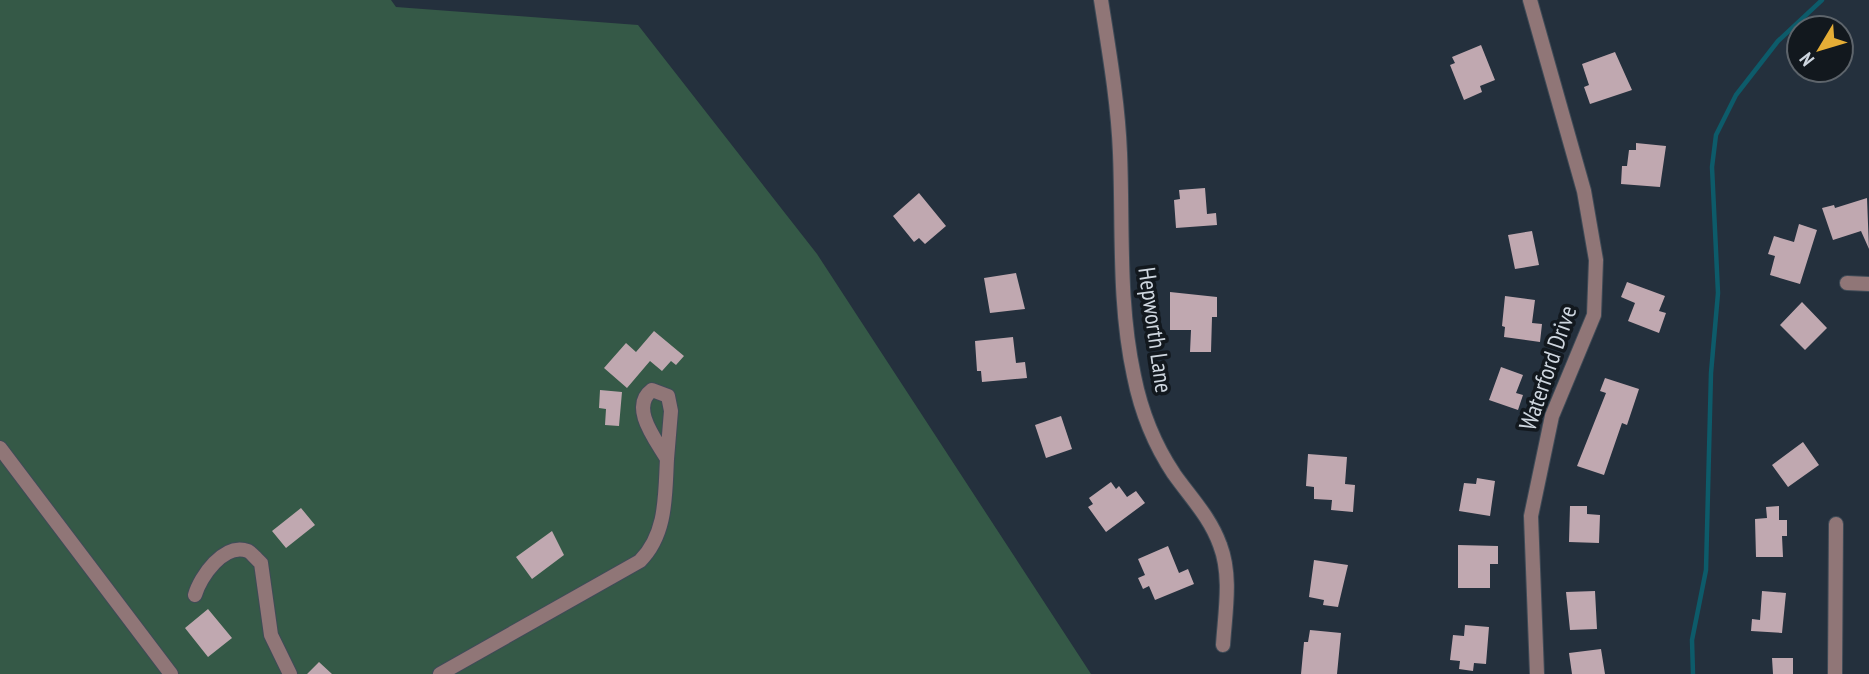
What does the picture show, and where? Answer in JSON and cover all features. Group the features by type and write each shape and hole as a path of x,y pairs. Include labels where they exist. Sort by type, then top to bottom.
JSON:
{"street":[{"name":"Hepworth Lane","path":"1101,0 1112,69 1120,151 1123,292 1133,375 1148,428 1173,473 1208,518 1221,547 1227,584 1223,645"},
{"name":"Waterford Drive","path":"1530,0 1584,191 1596,260 1594,315 1552,416 1531,516 1538,674"},
{"path":"1846,283 1869,284"},
{"path":"0,448 171,674"},
{"path":"440,674 640,561 658,535 665,499 667,459"},
{"path":"1835,674 1836,524"},
{"path":"195,595 203,577 220,559 235,551 248,551 261,563 271,635 290,674"}],"green space":[{"path":"0,0 391,0 396,7 638,25 817,254 1091,674 0,674"}],"building":[{"path":"1481,45 1495,80 1480,86 1482,92 1464,100 1450,65 1455,63 1452,57"},
{"path":"1615,52 1632,90 1590,104 1584,87 1589,85 1582,64"},
{"path":"1636,143 1666,146 1660,187 1621,184 1622,166 1627,166 1629,150 1636,150"},
{"path":"1205,188 1207,214 1216,213 1217,225 1176,228 1174,200 1180,199 1179,190"},
{"path":"919,193 946,226 925,244 919,238 914,242 893,216"},
{"path":"1867,198 1869,249 1861,231 1833,240 1822,208 1834,205 1835,208"},
{"path":"1799,224 1817,230 1800,284 1770,275 1775,256 1768,254 1774,236 1794,242"},
{"path":"1532,231 1539,265 1515,269 1508,235"},
{"path":"1016,273 1025,309 990,313 984,278"},
{"path":"1627,282 1665,296 1659,311 1666,313 1659,333 1628,321 1635,303 1621,297"},
{"path":"1170,292 1217,297 1217,317 1212,317 1211,352 1190,352 1191,330 1170,330"},
{"path":"1505,296 1535,300 1532,323 1542,324 1540,342 1504,337 1505,327 1502,326"},
{"path":"1802,302 1827,328 1805,350 1780,325"},
{"path":"654,331 684,356 676,365 671,361 662,371 650,361 627,388 604,368 626,343 636,352"},
{"path":"1013,337 1016,363 1025,362 1027,378 982,382 981,371 977,371 975,341"},
{"path":"1501,367 1523,375 1516,393 1523,395 1518,410 1489,400"},
{"path":"1605,378 1639,389 1627,425 1622,423 1604,475 1577,466 1606,393 1600,391"},
{"path":"600,390 622,392 619,426 605,425 606,409 599,408"},
{"path":"1061,416 1072,449 1046,458 1035,425"},
{"path":"1803,442 1819,465 1788,487 1772,465"},
{"path":"1308,454 1347,457 1345,484 1355,485 1353,512 1331,510 1332,500 1314,499 1314,487 1306,486"},
{"path":"1477,478 1495,481 1490,516 1459,511 1464,483 1476,484"},
{"path":"1111,482 1116,489 1119,486 1127,497 1136,491 1145,503 1106,532 1088,507 1093,504 1089,498"},
{"path":"1570,506 1587,506 1587,514 1600,515 1599,543 1569,542"},
{"path":"1779,506 1779,520 1787,520 1787,536 1782,536 1783,557 1756,557 1755,519 1767,518 1766,507"},
{"path":"301,508 315,525 286,548 272,531"},
{"path":"552,531 564,555 532,579 516,557"},
{"path":"1458,545 1498,546 1498,564 1490,564 1490,588 1458,588"},
{"path":"1168,546 1179,573 1188,569 1194,584 1155,600 1149,586 1143,589 1138,578 1145,575 1138,559"},
{"path":"1314,560 1348,565 1338,607 1323,605 1324,600 1309,597"},
{"path":"1595,591 1597,629 1570,630 1566,592"},
{"path":"1762,591 1786,593 1782,633 1751,631 1752,619 1760,620"},
{"path":"208,609 232,638 208,657 185,628"},
{"path":"1465,625 1489,627 1486,664 1474,663 1473,671 1459,669 1460,661 1450,660 1453,635 1464,636"},
{"path":"1310,630 1341,633 1337,674 1301,674 1304,642 1308,642"},
{"path":"1601,649 1605,674 1572,674 1569,653"},
{"path":"1772,658 1793,658 1793,674 1773,674"},
{"path":"319,662 332,674 307,674"}],"waterway":[{"path":"1693,674 1692,640 1706,570 1711,373 1718,293 1712,167 1716,135 1736,95 1778,41 1822,0"}]}
